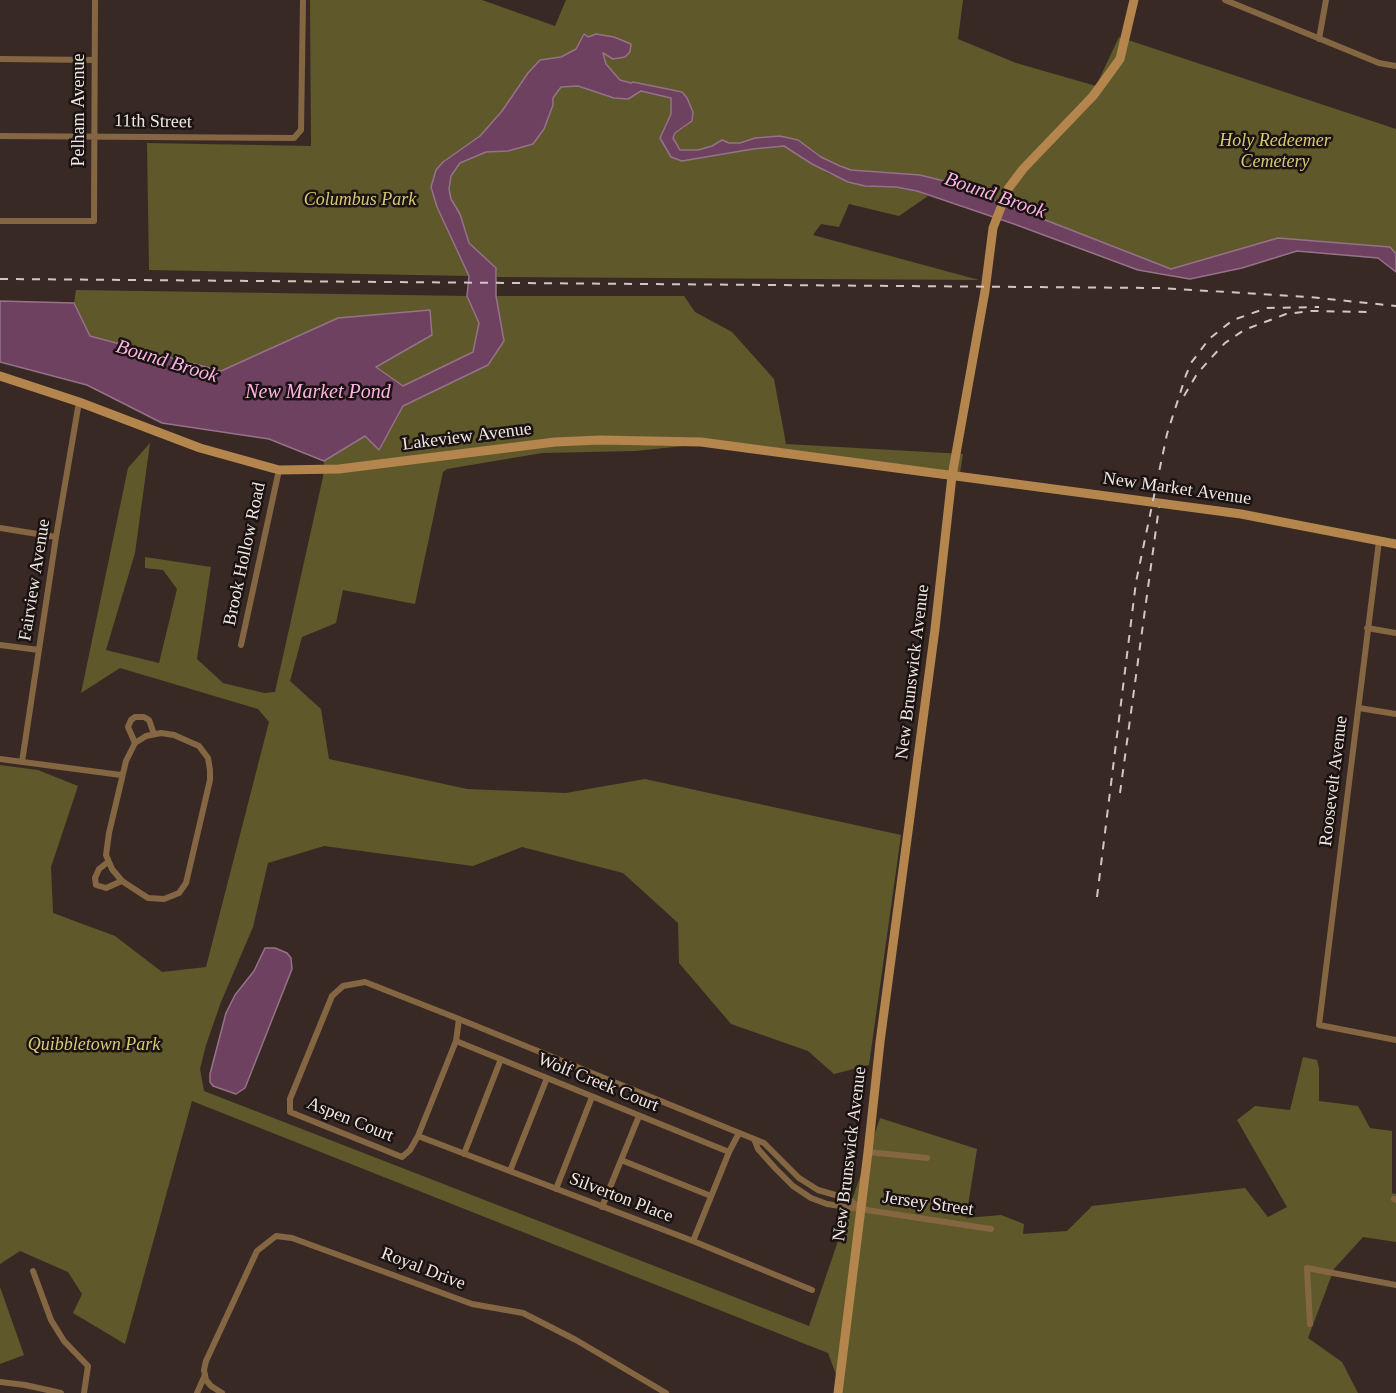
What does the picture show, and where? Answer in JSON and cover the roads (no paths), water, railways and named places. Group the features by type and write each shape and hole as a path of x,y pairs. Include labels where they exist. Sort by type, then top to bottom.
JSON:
{"street":[{"name":"Pelham Avenue","path":"0,222 94,221 95,0"},
{"name":"11th Street","path":"0,136 294,138 302,130 303,0"},
{"name":"New Brunswick Avenue","path":"838,1393 880,1042 934,639 952,476 993,228 1008,189 1023,169 1093,96 1120,59 1134,0"},
{"path":"1225,0 1379,63 1396,66"},
{"path":"1319,39 1326,0"},
{"path":"0,59 94,60"},
{"name":"Lakeview Avenue","path":"0,376 79,402 200,448 279,470 339,470 555,442 640,440 701,442 952,476"},
{"name":"Fairview Avenue","path":"22,762 79,402"},
{"name":"Brook Hollow Road","path":"241,645 279,470"},
{"name":"New Market Avenue","path":"952,476 1241,514 1396,544"},
{"path":"0,528 56,537"},
{"name":"Roosevelt Avenue","path":"1379,541 1319,1025 1396,1040"},
{"path":"1367,628 1396,633"},
{"path":"0,645 39,650"},
{"path":"1359,708 1396,714"},
{"path":"135,743 128,727 135,717 144,717 149,720 154,734"},
{"path":"154,734 174,735 201,747 210,761 210,780 186,883 182,889 169,898 156,899 140,894 122,881 108,862 106,855 121,775 135,743 154,734"},
{"path":"0,759 121,775"},
{"path":"108,862 99,869 94,878 96,885 105,888 122,881"},
{"name":"Aspen Court","path":"459,1019 456,1041 418,1136 410,1150 402,1157 290,1112 290,1099 332,996 343,986 365,982 459,1019 764,1143 799,1178 818,1190 849,1199 860,1209"},
{"name":"Wolf Creek Court","path":"456,1041 729,1152"},
{"path":"464,1154 501,1059"},
{"path":"510,1171 547,1078"},
{"path":"556,1189 592,1097"},
{"path":"602,1207 639,1116"},
{"path":"693,1241 729,1152 740,1133"},
{"name":"Silverton Place","path":"418,1136 693,1241 812,1290"},
{"path":"754,1139 758,1149 793,1186 811,1198 827,1204 860,1209"},
{"path":"868,1152 927,1158"},
{"path":"621,1160 711,1196"},
{"name":"Jersey Street","path":"860,1209 991,1228"},
{"name":"Royal Drive","path":"205,1375 206,1361 257,1251 276,1236 292,1238 472,1304 523,1313 576,1340 666,1393"},
{"path":"1310,1324 1307,1268 1396,1285"},
{"path":"33,1271 51,1320 64,1341 88,1366 84,1393"},
{"path":"196,1393 205,1375"},
{"path":"205,1375 211,1386 222,1393"},
{"path":"0,1382 61,1393"}],"water":[{"path":"584,34 588,37 596,34 614,37 631,44 630,52 625,57 613,59 603,53 606,64 620,80 682,92 687,98 693,112 692,121 675,133 673,138 680,150 698,150 722,140 729,143 740,143 755,138 780,136 798,140 821,157 851,170 920,175 948,182 1171,269 1278,238 1390,247 1396,254 1396,272 1378,258 1297,251 1242,268 1190,279 1138,270 917,191 848,182 812,164 784,146 682,161 671,157 660,138 671,114 671,98 641,91 628,99 614,98 578,86 561,87 553,98 553,105 544,129 533,144 508,151 486,152 460,163 451,176 449,189 451,199 460,214 469,243 496,268 496,296 504,341 488,365 403,406 379,450 365,436 324,461 269,439 162,423 87,385 0,362 0,301 74,303 90,336 221,371 338,318 430,310 432,335 376,367 403,386 473,352 479,323 467,296 469,276 437,207 431,187 436,170 443,162 480,136 540,60 561,57 576,49"},
{"path":"265,948 275,948 287,953 291,958 292,969 245,1088 236,1094 213,1086 210,1082 210,1074 226,1013 235,995 254,971"}],"railway":[{"path":"0,279 1160,288 1309,297 1396,306"},
{"path":"1097,897 1136,582 1167,434 1186,375 1191,363 1209,339 1233,320 1267,308 1319,307"},
{"path":"1184,396 1197,374 1211,358 1225,343 1244,330 1286,314 1311,311 1372,312"},
{"path":"1120,793 1159,507"}],"park label":[{"name":"Holy Redeemer Cemetery","path":"1275,151"},
{"name":"Columbus Park","path":"360,200"},
{"name":"Quibbletown Park","path":"94,1045"}],"water label":[{"name":"Bound Brook","path":"995,196"},
{"name":"Bound Brook","path":"167,362"},
{"name":"New Market Pond","path":"318,393"}]}
